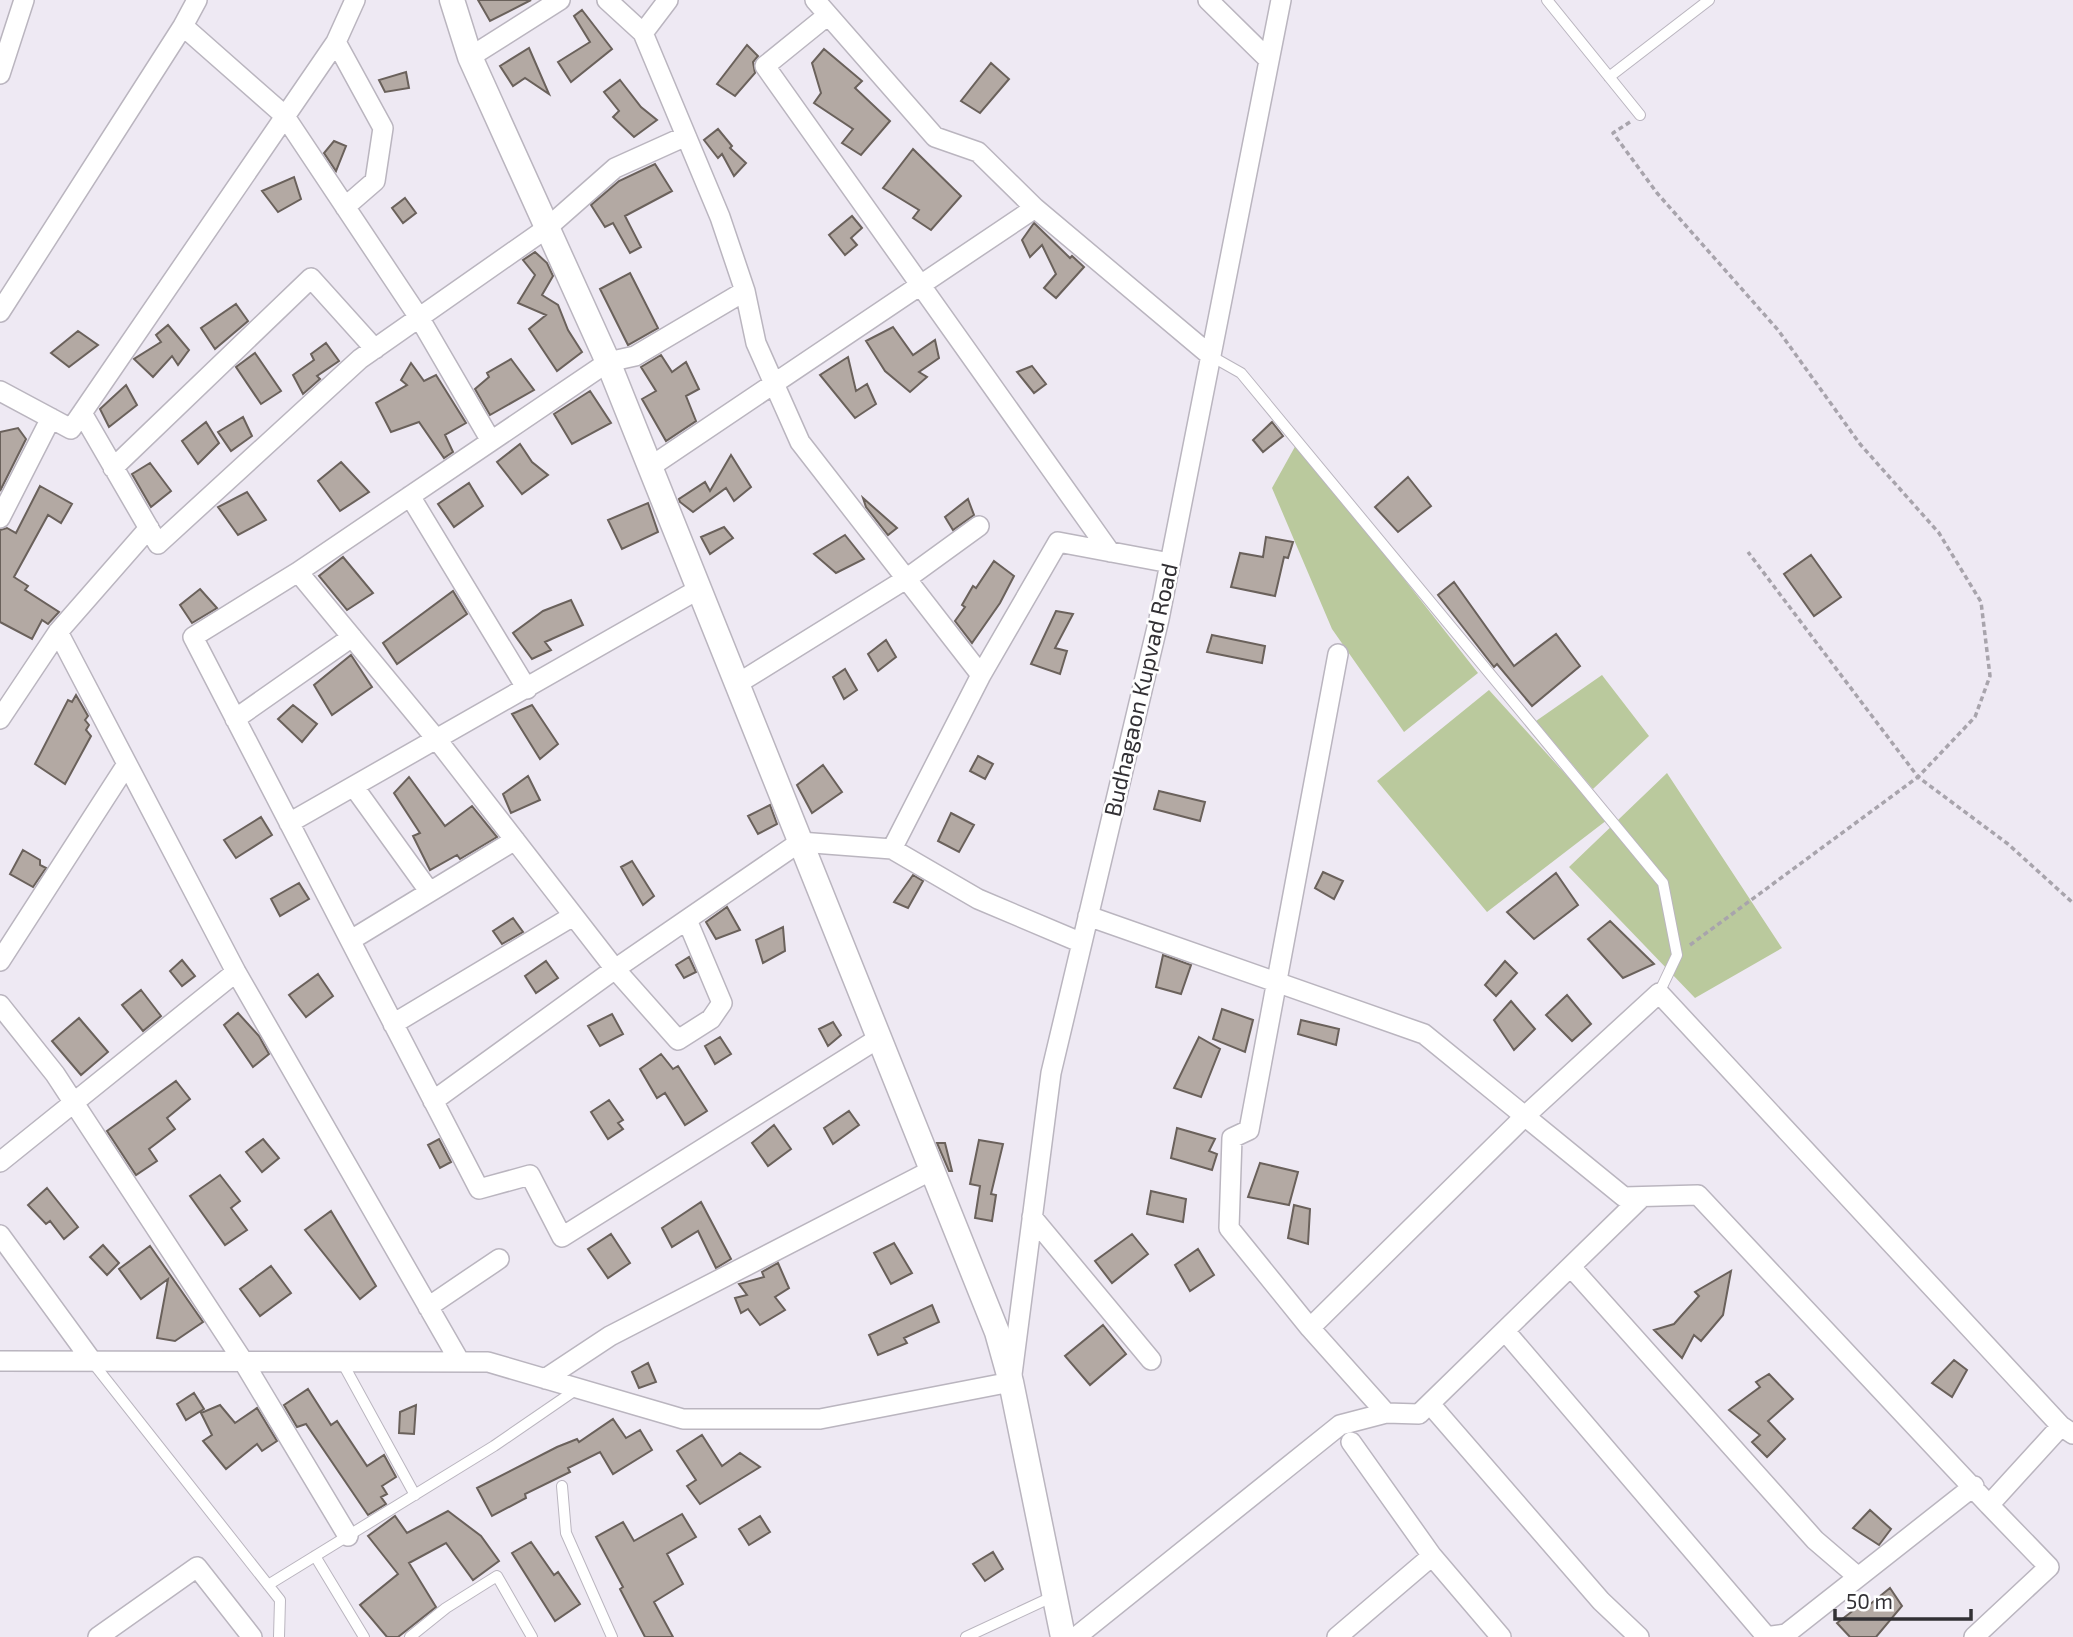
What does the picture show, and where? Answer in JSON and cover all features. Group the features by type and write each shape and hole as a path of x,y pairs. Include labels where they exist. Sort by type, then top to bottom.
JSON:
{"street":[{"path":"0,74 24,0"},
{"path":"0,312 197,0"},
{"path":"0,391 71,429 336,43 355,0"},
{"path":"452,0 470,57 608,362 997,1332 1011,1382 1063,1637"},
{"path":"470,57 560,0"},
{"path":"607,0 643,33 720,217 745,291 756,343 800,443 981,675"},
{"path":"643,33 668,0"},
{"path":"1208,0 1269,60"},
{"name":"Budhagaon Kupvad Road","path":"1011,1382 1051,1073 1170,564 1281,0"},
{"path":"1110,552 765,66 821,7 935,137 978,152 1035,208 1211,356"},
{"path":"183,26 284,116 420,319 491,441"},
{"path":"336,43 383,128 375,181 345,207"},
{"path":"82,413 158,544 269,440 375,349 547,228 615,168 686,136"},
{"path":"650,467 1035,208"},
{"path":"113,468 311,278 375,349"},
{"path":"745,291 635,356 608,362 298,572 193,637 479,1189 530,1175 562,1237 879,1038"},
{"path":"0,518 51,418"},
{"path":"410,496 527,689"},
{"path":"737,684 906,579 979,526"},
{"path":"0,719 58,632 149,528"},
{"path":"892,849 981,675 1058,542 1170,564"},
{"path":"298,572 438,741 615,970 678,1040 711,1018 722,1003 687,920"},
{"path":"289,823 438,741 699,589"},
{"path":"58,632 236,972 460,1362"},
{"path":"235,719 352,636"},
{"path":"1338,654 1249,1130 1233,1138 1229,1228 1310,1328 1386,1413"},
{"path":"0,961 127,764"},
{"path":"355,787 429,891"},
{"path":"351,940 515,840"},
{"path":"433,1101 800,842 892,849 978,899 1082,943"},
{"path":"393,1024 573,916"},
{"path":"1088,916 1424,1034 1624,1197 1698,1195 2049,1567 1974,1637"},
{"path":"0,1162 72,1101 236,972"},
{"path":"1310,1328 1525,1116 1659,993 2067,1430 1989,1506"},
{"path":"0,1005 72,1101 243,1361 348,1536"},
{"path":"545,1379 610,1336 932,1170"},
{"path":"1076,1637 1340,1425 1386,1413 1419,1414 1642,1196"},
{"path":"1032,1217 1152,1360"},
{"path":"0,1235 92,1361"},
{"path":"428,1307 499,1259"},
{"path":"1571,1266 1815,1540 1857,1576"},
{"path":"1505,1331 1766,1637 1786,1634 1973,1486"},
{"path":"0,1361 488,1362 683,1419 820,1419 1011,1382"},
{"path":"1430,1404 1601,1601 1639,1637"},
{"path":"1352,1442 1432,1556 1501,1637"},
{"path":"1336,1637 1432,1556"},
{"path":"98,1637 197,1567 253,1637"}],"lane":[{"path":"1546,0 1640,115"},
{"path":"1609,77 1709,0"},
{"path":"1211,356 1241,373 1663,883 1676,955 1659,993"},
{"path":"92,1361 280,1600 279,1637"},
{"path":"341,1361 415,1495"},
{"path":"268,1585 495,1446 577,1388"},
{"path":"562,1486 566,1533 612,1637"},
{"path":"315,1556 364,1637"},
{"path":"410,1637 446,1608 497,1576 532,1637"},
{"path":"966,1637 1055,1596"}],"path":[{"path":"1640,115 1614,133 1657,193 1777,330 1860,444 1939,533 1981,602 1990,676 1975,717 1917,777 1676,955"},
{"path":"1748,552 1917,777 2008,844 2073,902"}],"green space":[{"path":"1297,443 1478,673 1404,732 1332,629 1272,488"},
{"path":"1602,675 1649,736 1593,789 1536,721"},
{"path":"1489,690 1607,820 1487,912 1377,781"},
{"path":"1667,773 1782,948 1695,998 1569,867"}],"building":[{"path":"478,0 531,0 490,21"},
{"path":"582,10 612,49 571,82 558,62 590,42 574,16"},
{"path":"747,45 758,56 753,62 755,73 735,96 717,84"},
{"path":"529,48 549,94 525,78 513,86 500,66"},
{"path":"824,49 862,81 855,88 890,121 861,155 842,143 853,129 814,103 821,93 812,63"},
{"path":"991,63 1009,79 980,113 961,101"},
{"path":"406,72 409,88 385,92 379,80"},
{"path":"620,80 641,107 657,120 634,137 613,117 619,111 604,92"},
{"path":"718,129 732,146 730,148 746,163 734,176 722,154 718,158 704,140"},
{"path":"334,141 346,146 336,171 324,153"},
{"path":"913,149 961,196 931,230 913,218 919,210 883,188"},
{"path":"655,164 672,191 625,216 641,247 630,253 613,223 605,227 591,205 619,181"},
{"path":"294,177 301,199 278,212 262,191"},
{"path":"405,198 416,213 403,223 392,208"},
{"path":"852,216 862,228 851,238 857,245 845,255 829,235"},
{"path":"1034,223 1070,258 1072,256 1084,267 1056,298 1044,288 1056,274 1042,245 1030,257 1022,240"},
{"path":"535,252 547,263 553,276 542,295 558,305 568,330 582,352 557,371 529,329 546,315 518,303 535,275 523,260"},
{"path":"630,273 658,328 628,345 600,289"},
{"path":"236,304 248,321 215,349 201,328"},
{"path":"168,325 189,350 178,365 172,356 153,377 134,359 161,342 156,335"},
{"path":"893,327 913,355 935,340 939,358 919,372 927,377 910,392 885,371 866,341"},
{"path":"78,331 98,345 69,367 51,353"},
{"path":"326,343 339,361 317,376 320,379 303,394 293,375 314,360 311,354"},
{"path":"255,353 281,391 261,404 236,367"},
{"path":"661,355 672,372 686,362 699,389 686,396 696,421 666,441 642,399 656,391 641,367"},
{"path":"848,357 856,391 867,384 876,404 855,418 820,375"},
{"path":"511,359 534,390 490,415 475,389 489,377 487,373"},
{"path":"411,363 424,381 436,375 466,423 445,435 453,452 444,458 419,422 391,432 376,403 407,385 401,380"},
{"path":"1032,366 1046,384 1034,393 1017,372"},
{"path":"126,385 137,405 109,427 100,409"},
{"path":"590,391 611,423 572,444 554,414"},
{"path":"243,417 252,436 231,451 218,432"},
{"path":"206,422 219,443 198,464 182,441"},
{"path":"1272,422 1283,436 1263,452 1253,440"},
{"path":"18,428 26,439 0,491 0,432"},
{"path":"520,444 532,462 548,475 522,494 497,462"},
{"path":"731,455 751,487 734,501 726,488 693,512 680,502 679,499 705,482 710,491"},
{"path":"341,462 369,492 340,511 318,481"},
{"path":"150,463 171,491 151,507 132,474"},
{"path":"1408,477 1431,506 1398,532 1375,507"},
{"path":"469,483 483,506 454,527 438,504"},
{"path":"40,486 72,504 61,523 48,515 14,577 28,586 25,590 59,612 48,624 42,620 32,639 0,622 0,530 7,528 16,533"},
{"path":"247,492 266,520 238,535 218,507"},
{"path":"863,498 897,528 888,535 866,507"},
{"path":"968,499 974,515 953,530 945,517"},
{"path":"648,503 658,532 622,549 608,520"},
{"path":"724,527 733,538 710,554 701,537"},
{"path":"845,535 864,559 836,573 814,554"},
{"path":"1266,537 1293,542 1288,558 1284,557 1275,596 1231,587 1240,553 1263,557"},
{"path":"1811,555 1841,597 1814,616 1784,574"},
{"path":"343,557 373,593 347,610 319,576"},
{"path":"994,561 1014,576 1000,603 972,643 955,621 965,607 962,605 973,586 976,588"},
{"path":"1454,582 1514,666 1556,634 1580,666 1532,706 1497,664 1494,667 1438,595"},
{"path":"200,589 217,608 192,623 180,605"},
{"path":"453,591 467,614 397,664 383,643"},
{"path":"571,600 583,625 545,642 551,650 532,659 513,633 543,611"},
{"path":"1056,611 1073,614 1055,648 1067,651 1060,674 1031,664"},
{"path":"1212,635 1265,646 1262,663 1207,652"},
{"path":"886,640 896,657 878,671 868,654"},
{"path":"351,655 372,687 332,715 314,685"},
{"path":"845,669 857,690 844,699 833,677"},
{"path":"76,695 88,716 85,720 89,725 86,730 91,736 65,784 35,764 68,700 72,702"},
{"path":"293,705 317,724 302,742 278,719"},
{"path":"532,705 558,744 540,759 512,714"},
{"path":"978,756 993,764 985,779 970,771"},
{"path":"823,765 842,792 812,813 797,785"},
{"path":"528,776 540,800 511,813 503,794"},
{"path":"409,777 445,826 472,806 497,837 460,859 457,855 430,870 413,836 420,833 394,793"},
{"path":"1159,791 1205,802 1200,821 1154,809"},
{"path":"770,805 777,824 758,834 748,816"},
{"path":"951,813 974,825 959,852 938,841"},
{"path":"261,817 272,835 236,858 224,840"},
{"path":"23,850 40,860 40,865 46,868 33,887 10,874"},
{"path":"632,861 654,896 643,905 621,867"},
{"path":"1323,872 1343,881 1334,899 1315,888"},
{"path":"1556,873 1578,905 1534,939 1507,912"},
{"path":"913,875 923,881 908,908 894,902"},
{"path":"299,883 309,899 280,916 271,899"},
{"path":"727,907 740,930 716,939 706,922"},
{"path":"513,918 523,932 502,944 493,931"},
{"path":"1610,921 1654,964 1623,978 1588,939"},
{"path":"783,927 785,951 763,963 756,940"},
{"path":"1163,955 1191,965 1181,994 1156,987"},
{"path":"689,957 696,972 684,978 676,965"},
{"path":"182,960 195,976 182,986 170,971"},
{"path":"546,961 558,978 536,993 525,976"},
{"path":"1505,961 1517,973 1496,996 1485,985"},
{"path":"318,974 333,996 306,1017 289,995"},
{"path":"141,990 161,1016 143,1031 122,1005"},
{"path":"1567,995 1591,1024 1572,1041 1546,1015"},
{"path":"1511,1001 1535,1029 1514,1050 1494,1020"},
{"path":"1222,1009 1253,1020 1245,1052 1213,1039"},
{"path":"238,1013 259,1036 269,1054 253,1067 224,1025"},
{"path":"612,1014 623,1034 600,1046 588,1026"},
{"path":"79,1018 108,1052 81,1075 52,1041"},
{"path":"1301,1020 1339,1029 1336,1045 1298,1034"},
{"path":"833,1022 841,1035 828,1046 819,1029"},
{"path":"720,1037 731,1054 715,1064 705,1046"},
{"path":"1199,1037 1220,1049 1201,1097 1174,1088"},
{"path":"661,1054 673,1069 678,1066 707,1111 685,1125 665,1093 657,1098 640,1069"},
{"path":"176,1081 190,1099 167,1118 175,1129 149,1149 157,1161 136,1175 107,1131"},
{"path":"609,1100 623,1120 618,1123 623,1129 608,1139 591,1112"},
{"path":"849,1111 859,1125 833,1144 824,1128"},
{"path":"774,1125 791,1149 768,1166 752,1143"},
{"path":"1177,1128 1215,1139 1209,1151 1217,1154 1212,1170 1171,1158"},
{"path":"263,1139 279,1158 262,1172 246,1152"},
{"path":"439,1139 451,1162 440,1168 428,1145"},
{"path":"979,1140 1003,1144 991,1194 996,1195 992,1221 975,1218 980,1186 970,1184"},
{"path":"937,1143 945,1143 952,1171 949,1171"},
{"path":"1260,1163 1298,1172 1289,1205 1248,1197"},
{"path":"220,1175 240,1201 231,1208 247,1230 225,1245 190,1196"},
{"path":"47,1188 78,1227 64,1239 50,1221 46,1224 28,1205"},
{"path":"1151,1191 1186,1199 1183,1222 1147,1214"},
{"path":"701,1202 731,1259 716,1268 698,1231 672,1247 662,1228"},
{"path":"1294,1205 1310,1209 1308,1244 1288,1238"},
{"path":"331,1211 376,1286 360,1299 305,1230"},
{"path":"611,1234 630,1263 608,1278 588,1249"},
{"path":"1132,1234 1148,1254 1112,1283 1095,1261"},
{"path":"894,1243 912,1273 891,1284 874,1253"},
{"path":"103,1245 119,1263 107,1275 90,1257"},
{"path":"150,1246 203,1322 175,1341 157,1338 168,1279 141,1299 119,1269"},
{"path":"1198,1249 1214,1275 1190,1291 1175,1265"},
{"path":"778,1263 789,1288 775,1297 785,1310 760,1325 748,1309 741,1313 735,1298 747,1295 739,1284 764,1277 762,1272"},
{"path":"271,1266 291,1293 260,1316 240,1289"},
{"path":"1731,1271 1723,1315 1701,1341 1694,1335 1682,1358 1654,1330 1674,1324 1699,1296 1695,1292"},
{"path":"932,1305 939,1322 904,1338 907,1343 878,1355 869,1335"},
{"path":"1103,1325 1126,1354 1090,1385 1065,1356"},
{"path":"1954,1360 1967,1370 1952,1397 1932,1383"},
{"path":"648,1363 656,1382 639,1388 632,1372"},
{"path":"1769,1374 1793,1399 1768,1421 1785,1439 1767,1457 1752,1442 1760,1435 1729,1410 1760,1387 1756,1382"},
{"path":"308,1389 331,1425 337,1421 367,1466 384,1455 396,1477 382,1486 387,1494 381,1497 386,1504 368,1515 306,1424 297,1427 284,1405"},
{"path":"194,1393 204,1409 186,1420 177,1404"},
{"path":"220,1405 235,1423 257,1408 277,1441 262,1451 257,1444 226,1469 203,1441 212,1435 201,1413"},
{"path":"416,1405 414,1434 399,1433 400,1412"},
{"path":"613,1419 626,1438 640,1430 652,1450 613,1474 600,1452 568,1468 570,1472 525,1494 526,1498 492,1516 477,1488 557,1447 577,1439 579,1442"},
{"path":"702,1435 722,1466 740,1453 760,1467 700,1504 687,1486 696,1480 677,1451"},
{"path":"1870,1510 1891,1529 1879,1545 1853,1528"},
{"path":"448,1511 481,1536 499,1561 473,1580 446,1543 409,1563 436,1607 398,1637 387,1637 360,1605 398,1574 368,1536 395,1516 407,1533"},
{"path":"682,1514 696,1537 667,1554 683,1584 654,1602 673,1637 645,1637 620,1589 623,1587 596,1537 623,1522 634,1541"},
{"path":"760,1516 770,1532 749,1545 739,1529"},
{"path":"531,1542 554,1575 558,1572 580,1604 555,1621 512,1553"},
{"path":"993,1552 1003,1569 985,1581 973,1564"},
{"path":"1890,1588 1902,1606 1876,1637 1850,1637 1837,1623 1859,1606 1863,1610"}]}
